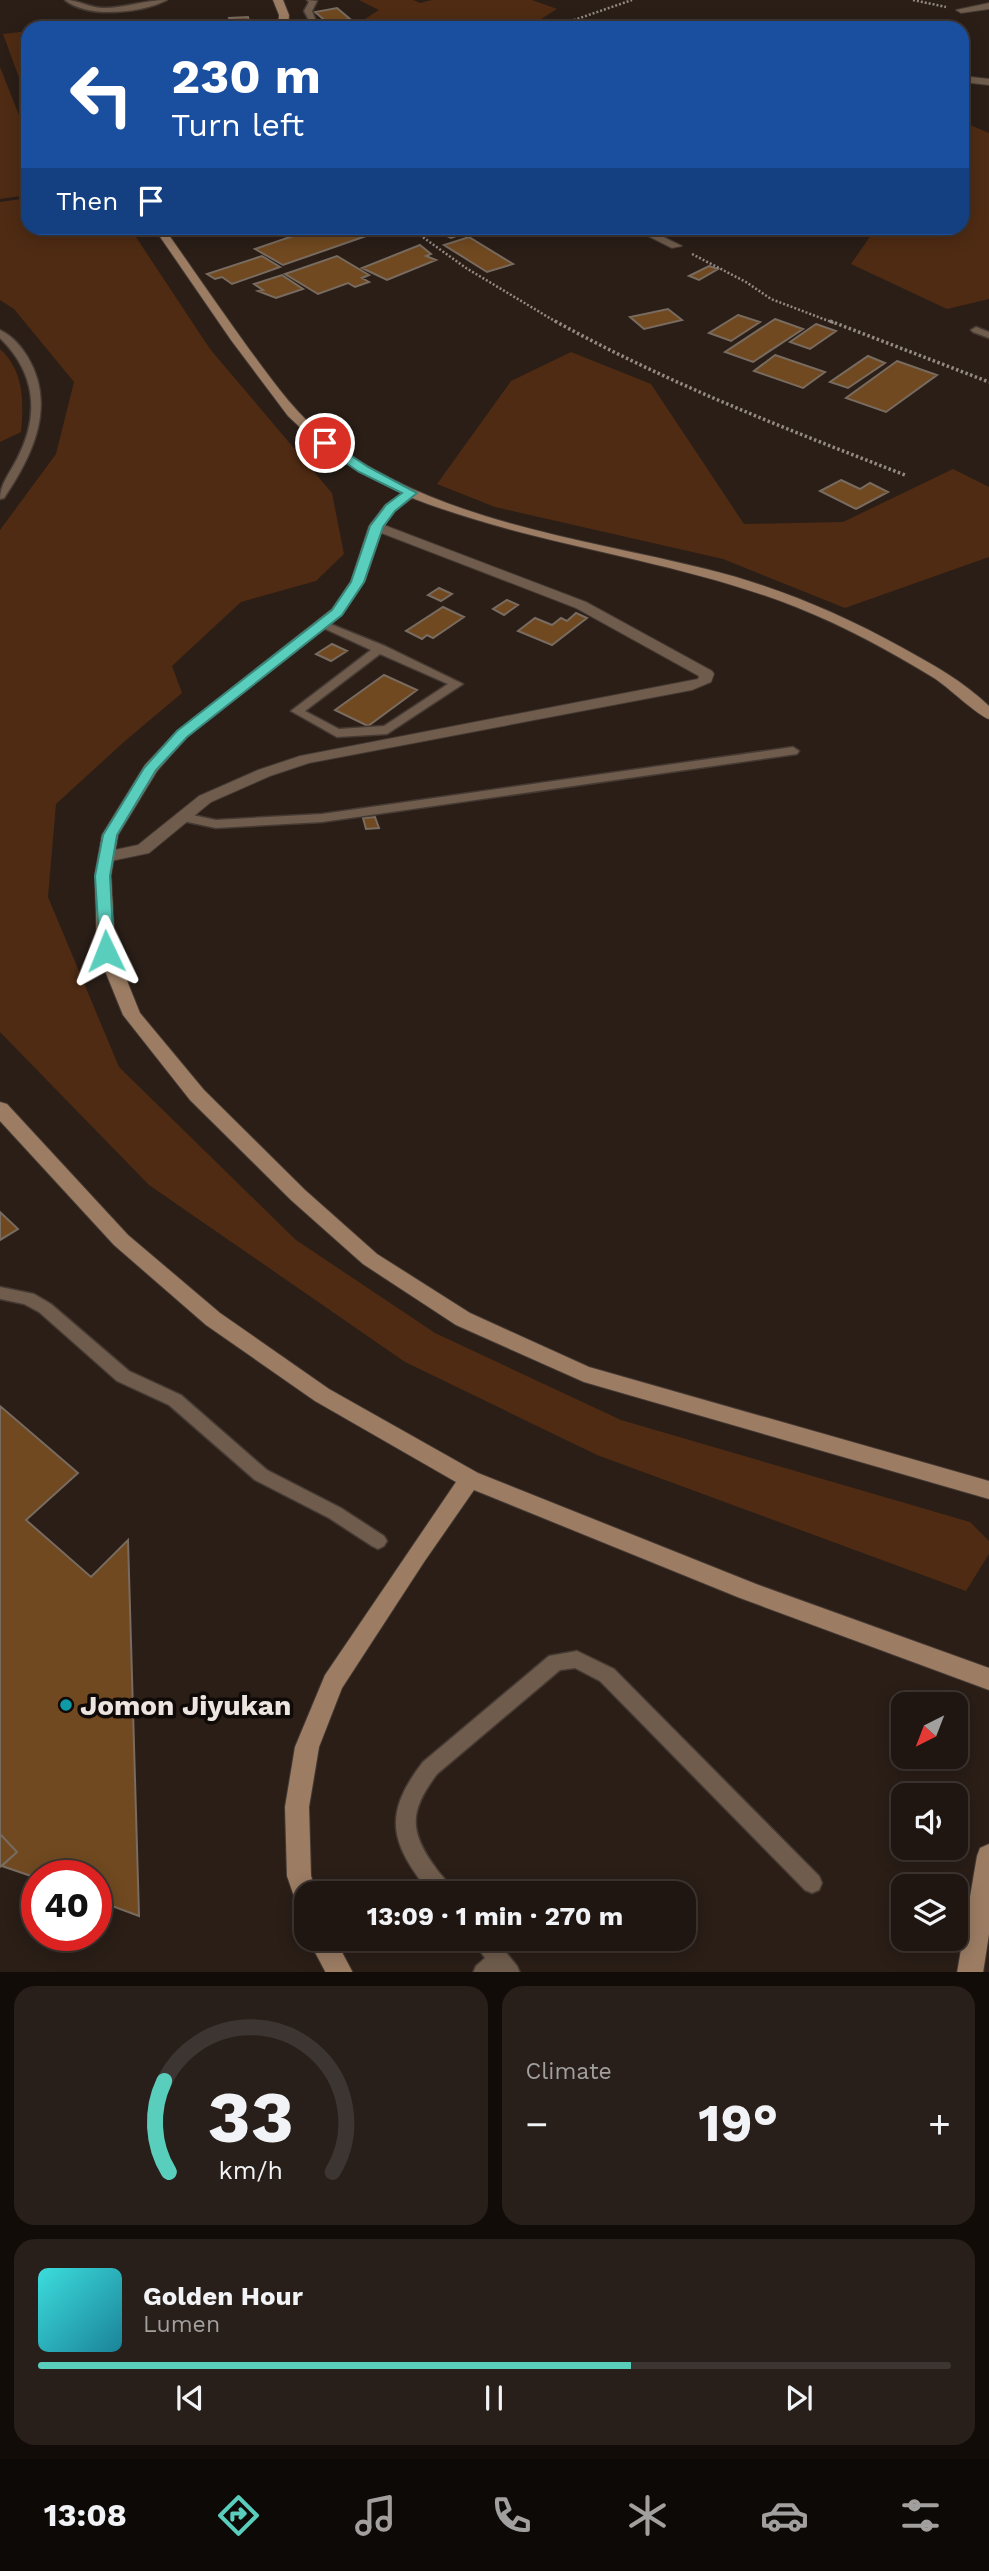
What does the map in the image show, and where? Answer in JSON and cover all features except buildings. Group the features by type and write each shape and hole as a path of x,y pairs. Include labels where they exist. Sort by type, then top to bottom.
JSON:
{"street":[{"path":"278,0 284,21"},
{"path":"961,10 989,6"},
{"path":"969,80 989,82"},
{"path":"164,235 290,413 325,443 364,469 411,493 460,513 522,531 705,572 813,609 872,636 944,677 989,714"},
{"path":"652,235 676,246"},
{"path":"411,493 390,508 376,526 358,582 337,612 182,734 151,768 110,835 103,876 106,951 132,1015 197,1095 298,1195 370,1259 463,1320 584,1374 719,1415 989,1490"},
{"path":"106,858 143,849 205,799 264,773 306,759 704,682 707,674 582,605 376,526"},
{"path":"0,1109 121,1240 213,1318 322,1395 470,1479 748,1591 989,1679"},
{"path":"301,1881 297,1807 307,1746 333,1682 416,1555 470,1479"},
{"path":"970,1972 989,1856"},
{"path":"328,1951 340,1972"}],"lane":[{"path":"69,0 77,7 101,10 163,0"},
{"path":"311,0 313,1 308,11 314,21"},
{"path":"976,330 989,335"},
{"path":"0,334 24,356 38,401 30,445 19,469 0,496"},
{"path":"323,624 381,648 457,684 387,730 337,733 297,711 381,648"},
{"path":"183,817 216,824 322,818 793,751"},
{"path":"0,1293 27,1298 45,1308 123,1376 175,1401 261,1475 335,1513 377,1541"},
{"path":"433,1881 418,1863 406,1837 406,1809 413,1787 430,1768 556,1662 577,1659 607,1675 812,1883"},
{"path":"483,1972 505,1966 492,1951"}],"path":[{"path":"567,21 632,0"},
{"path":"913,0 961,10"},
{"path":"419,235 504,293 604,348 784,428 905,475"},
{"path":"676,246 746,282 771,299 989,382"}],"shaded area":[{"path":"359,0 413,0 420,3 432,0 532,0 557,9 538,21 362,21 379,10"},
{"path":"21,32 21,83 3,34"},
{"path":"0,67 21,120 21,196 0,199"},
{"path":"969,125 989,133 989,299 947,309 851,264 871,235 969,235"},
{"path":"21,199 21,235 135,235 210,349 332,493 344,554 316,581 241,602 172,666 182,693 56,804 48,897 119,1067 296,1240 435,1333 621,1420 970,1522 989,1541 989,1554 966,1591 597,1455 405,1362 149,1185 0,1032 0,530 56,454 74,382 14,309 0,300 0,202"},
{"path":"0,349 18,377 22,409 21,432 0,442"},
{"path":"571,352 651,384 744,524 843,522 953,469 989,487 989,557 845,608 723,559 495,507 437,484 511,381"}],"place":[{"name":"Jomon Jiyukan","path":"66,1705"}],"route":[{"path":"106,951 103,876 110,835 151,768 182,734 337,612 358,582 376,526 390,508 411,493 364,469 325,443"}]}
